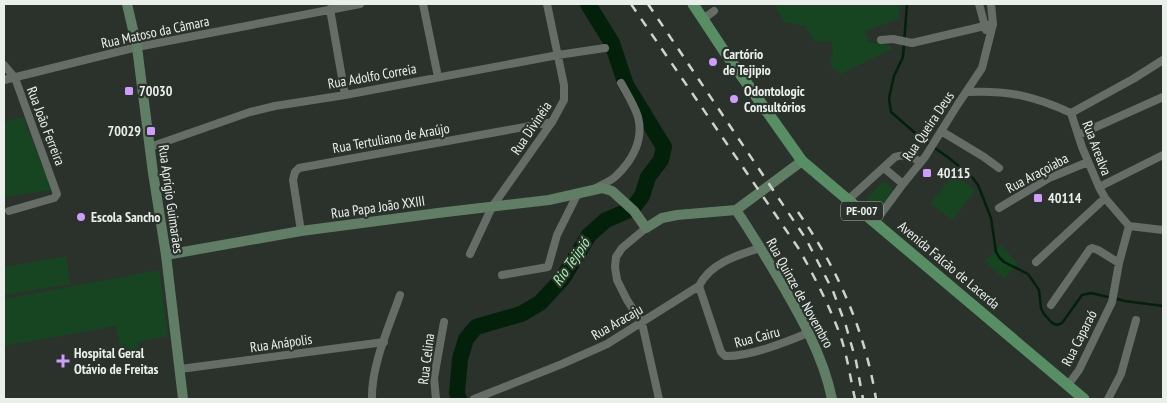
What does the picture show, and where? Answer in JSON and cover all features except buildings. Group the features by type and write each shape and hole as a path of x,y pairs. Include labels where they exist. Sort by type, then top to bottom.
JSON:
{"main road":[{"name":"Avenida Falcão de Lacerda","path":"694,4 724,51 802,161 1068,385 1077,397"}],"street":[{"name":"Rua Aprígio Guimarães","path":"127,4 137,47 166,255 178,372 183,399"},
{"name":"Rua Matoso da Câmara","path":"4,80 137,47 360,4"},
{"path":"423,4 438,77"},
{"name":"Rua Divinéia","path":"470,254 492,207 560,110 565,94 547,4"},
{"name":"Rua Queira Deus","path":"979,4 989,26"},
{"name":"Rua Queira Deus","path":"875,222 923,160 982,68 990,38 991,4"},
{"path":"330,9 345,95"},
{"path":"703,19 714,12"},
{"path":"881,40 896,40 907,43 917,42 989,26"},
{"name":"Rua Adolfo Correia","path":"150,148 250,112 275,106 604,48"},
{"path":"1071,113 1163,60"},
{"name":"Rua João Ferreira","path":"4,65 15,78 57,190 54,198 9,211"},
{"name":"Rua Papa João XXIII","path":"594,189 615,178 639,143 640,129 638,116 621,83"},
{"name":"Rua Arealva","path":"967,92 986,91 1017,94 1050,103 1071,113 1099,187 1105,198 1129,226"},
{"path":"1078,135 1163,97"},
{"name":"Rua Tertuliano de Araújo","path":"302,231 293,180 299,168 552,122"},
{"path":"941,131 984,156 999,168"},
{"path":"849,199 895,157 902,155 923,160"},
{"path":"1099,187 1163,155"},
{"path":"659,399 642,323 617,280 616,257 622,248 646,228 662,218 699,212 736,210 802,161"},
{"name":"Rua Araçoiaba","path":"999,208 1049,178 1088,162"},
{"path":"884,168 903,184"},
{"name":"Rua Papa João XXIII","path":"166,255 302,231 549,200 602,188 612,190 634,211 646,228"},
{"path":"502,275 548,267 557,235 578,193"},
{"path":"1036,262 1105,198"},
{"name":"Rua Quinze de Novembro","path":"736,210 750,230 808,332 829,382 832,399"},
{"path":"1051,305 1090,249 1098,250 1119,263 1129,226 1160,229 1163,222"},
{"name":"Rua Aracaju","path":"474,399 589,352 642,323 699,286 702,279 715,267 740,254 760,248"},
{"name":"Rua Caparaó","path":"1068,385 1083,362 1112,302 1119,263"},
{"name":"Rua Cairu","path":"699,286 721,352 725,356 740,355 775,346 808,332"},
{"path":"372,399 374,373 400,295"},
{"path":"1108,399 1121,374 1136,320"},
{"name":"Rua Celina","path":"436,399 434,378 444,322"},
{"name":"Rua Anápolis","path":"178,372 384,342"}],"green space":[{"path":"900,4 899,19 865,31 869,42 888,45 892,49 840,74 830,65 833,52 832,41 815,42 805,26 784,22 775,5"},
{"path":"23,117 52,190 6,197 4,212 4,122"},
{"path":"954,174 975,190 952,220 930,203"},
{"path":"882,183 887,183 894,191 882,207 876,209 868,203 867,198"},
{"path":"1001,245 1018,264 1004,279 985,261"},
{"path":"66,256 70,284 4,295 4,267"},
{"path":"159,270 168,336 138,342 139,350 121,353 116,326 4,346 4,299"}],"waterway":[{"name":"Rio Tejipió","path":"459,399 457,393 460,359 466,339 476,327 521,314 540,303 563,278 589,235 606,220 632,209 642,196 648,177 661,160 664,147 626,85 612,43 588,4"},
{"path":"907,4 903,57 894,76 889,98 891,112 922,139 972,177 978,185 991,218 996,252 1004,262 1028,274 1039,290 1041,308 1044,314 1052,323 1057,325 1062,323 1082,295 1091,293 1125,301 1163,306"}],"railway":[{"path":"631,4 799,249 830,311 842,340 855,399"},
{"path":"648,4 806,239 833,291 846,326 856,361 863,399"},
{"path":"798,212 826,256 848,301 865,349 876,399"}],"place":[{"name":"Cartório de Tejipio","path":"713,62"},
{"name":"70030","path":"129,91"},
{"name":"Odontologic Consultórios","path":"734,99"},
{"name":"70029","path":"151,131"},
{"name":"40115","path":"927,173"},
{"name":"40114","path":"1038,198"},
{"name":"Escola Sancho","path":"81,217"},
{"name":"Hospital Geral Otávio de Freitas","path":"63,361"}]}
